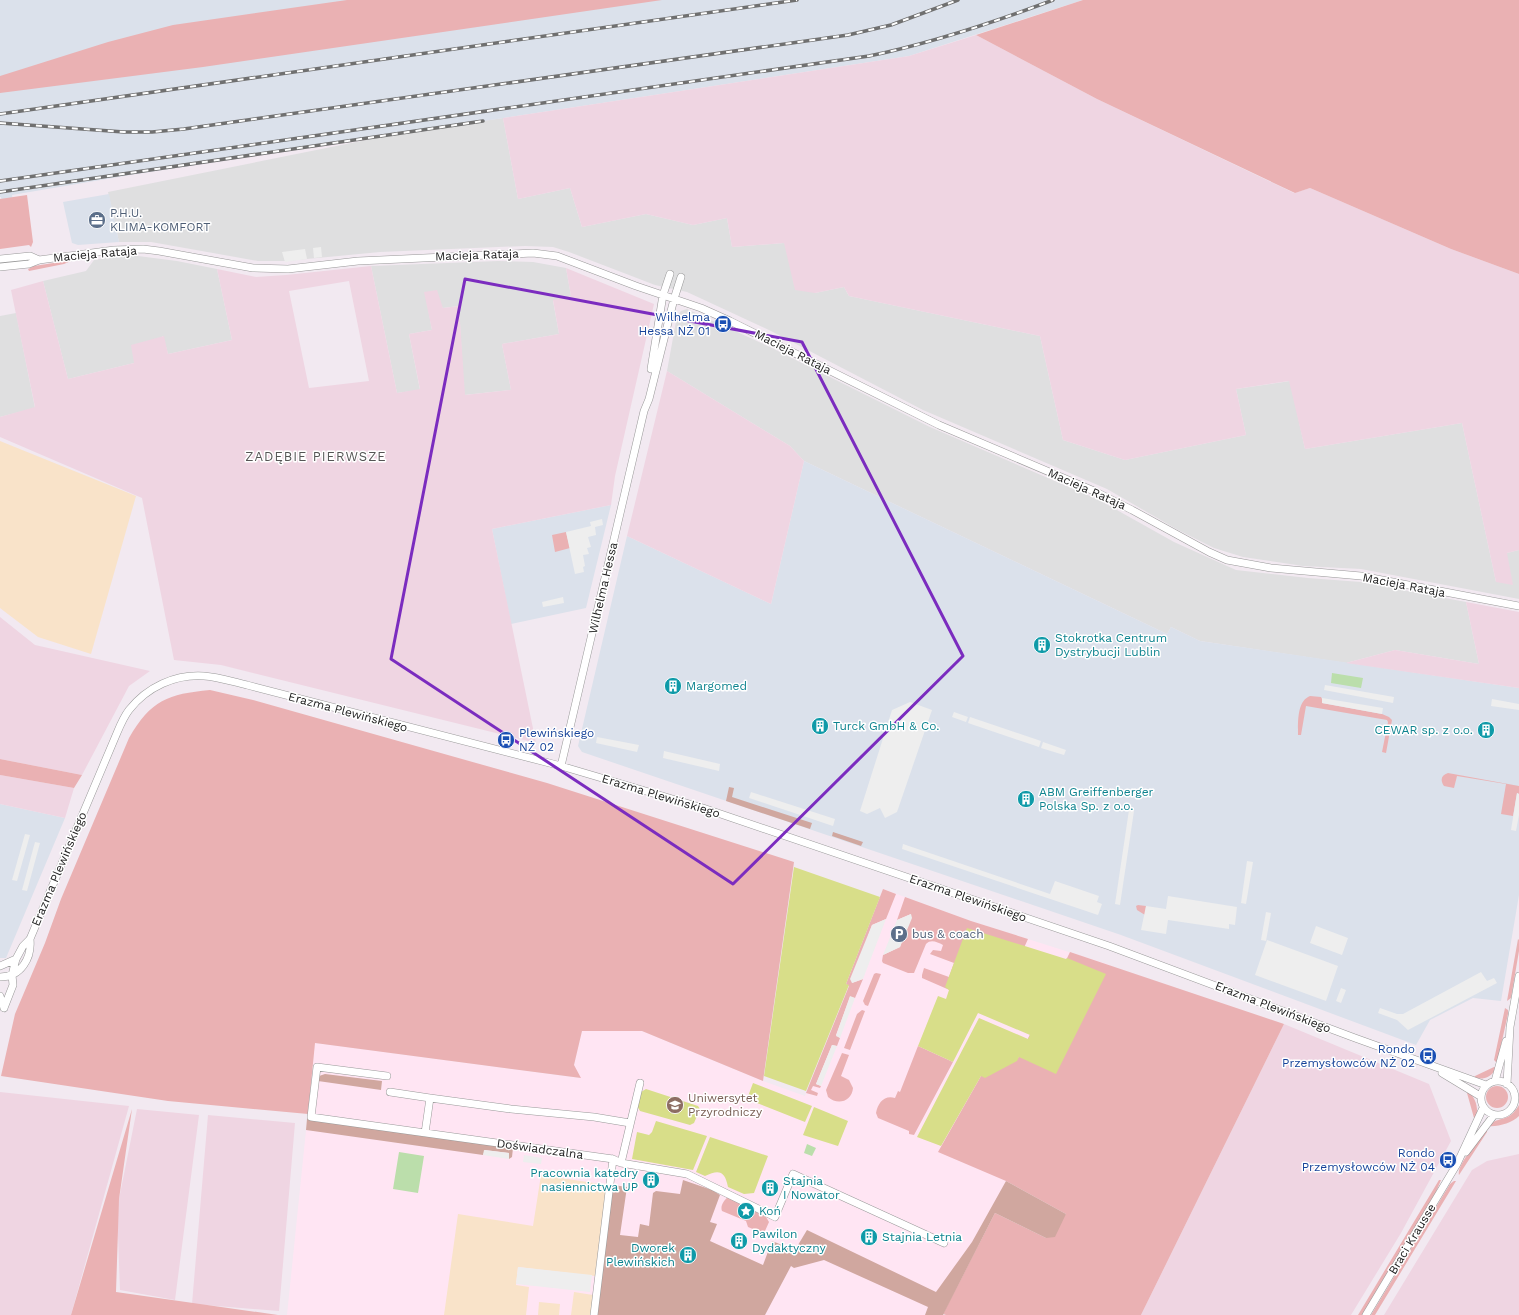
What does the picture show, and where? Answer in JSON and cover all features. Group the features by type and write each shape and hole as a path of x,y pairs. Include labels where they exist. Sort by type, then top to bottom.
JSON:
{"street":[{"name":"Macieja Rataja","path":"0,267 29,264 39,260 114,250 143,249 254,268 288,269 358,261 533,253 557,256 701,308 730,321 939,425 1094,491 1209,552 1228,560 1271,568 1361,576 1519,606"},
{"name":"Macieja Rataja","path":"0,259 30,256 39,260"},
{"name":"Wilhelma Hessa","path":"644,410 644,400 654,360 663,295 670,274"},
{"name":"Wilhelma Hessa","path":"561,766 644,410 649,399 681,277"},
{"name":"Erazma Plewińskiego","path":"3,965 16,959 23,946 30,939 111,747 128,711 146,694 161,684 190,676 215,678 561,766 703,808 1101,943 1486,1085"},
{"name":"Erazma Plewińskiego","path":"12,975 18,972 24,963 31,948 30,939"},
{"path":"0,996 4,1008 13,985 12,975 16,959"},
{"path":"3,965 12,975"},
{"path":"0,977 12,975"},
{"path":"1495,1081 1510,1027 1519,976"},
{"path":"1510,1027 1513,1086 1517,1099 1512,1108 1506,1114 1494,1115 1488,1113 1483,1108 1480,1096 1486,1085 1499,1081 1513,1086"},
{"name":"Erazma Plewińskiego","path":"1423,1063 1467,1087 1480,1096"},
{"name":"Doświadczalna","path":"387,1076 317,1067 311,1117 613,1159 621,1163 687,1174 775,1217 794,1174 944,1242"},
{"path":"621,1163 640,1083"},
{"path":"390,1092 511,1110 594,1117 630,1123"},
{"path":"425,1133 430,1098"},
{"name":"Braci Krausse","path":"1457,1164 1483,1108"},
{"name":"Braci Krausse","path":"1366,1315 1457,1164 1494,1115"},
{"path":"594,1315 613,1159"}],"highlighted area":[{"path":"465,279 802,342 963,656 733,884 391,659"}],"shaded area":[{"path":"0,0 1083,0 909,56 130,175 12,195 14,211 4,213 0,197"},
{"path":"347,0 662,0 203,67 0,93 0,76 108,42 173,25"},
{"path":"1083,0 1519,0 1519,274 1451,249 1310,188 1295,193 1097,99 976,35"},
{"path":"976,35 1097,99 1294,193 1310,188 1451,249 1519,274 1519,550 1507,553 1513,585 1496,582 1462,423 1305,449 1289,381 1236,389 1246,435 1125,460 1063,440 1040,336 849,296 844,287 815,293 795,290 784,243 732,247 727,218 693,225 646,214 582,227 570,188 518,199 503,118 909,56"},
{"path":"503,118 518,199 570,188 582,227 646,214 693,225 727,218 732,247 784,243 815,293 844,287 849,296 1040,336 1063,440 1125,460 1246,435 1236,389 1290,381 1305,449 1462,423 1496,582 1507,553 1519,550 1519,599 1361,569 1303,566 1243,557 1214,548 1178,530 1107,489 923,410 771,331 687,292 655,285 553,247 525,246 380,252 286,261 258,261 151,242 119,242 108,192 401,133"},
{"path":"109,194 119,242 78,245 72,243 63,202"},
{"path":"27,195 33,242 31,247 29,245 0,249 0,199"},
{"path":"321,247 322,257 314,258 313,248"},
{"path":"305,249 307,259 285,262 282,252"},
{"path":"115,256 138,256 177,261 217,269 232,340 168,354 163,336 134,363 68,379 43,281 86,271 94,260"},
{"path":"73,260 64,264 29,271 28,269 34,266"},
{"path":"498,261 533,262 566,268 571,296 553,301 559,334 502,344 511,390 464,395 459,306 443,308 425,292 432,330 409,334 420,390 397,393 371,266"},
{"path":"371,266 397,393 420,389 409,334 432,330 424,292 437,290 443,308 459,306 465,395 511,390 502,344 559,334 553,300 571,296 566,268 654,304 615,476 611,505 492,529 536,743 221,665 174,660 142,498 0,437 0,417 35,407 11,290 43,281 68,379 134,363 131,345 164,336 168,354 232,340 217,269 256,277","holes":["349,281 369,381 309,388 289,291"]},
{"path":"687,309 772,348 930,427 1099,500 1174,542 1236,570 1361,582 1466,602 1479,664 1395,650 1346,663 1200,641 1171,627 1167,634 804,461 790,446 667,371 677,316 681,311"},
{"path":"16,313 35,408 0,417 0,316"},
{"path":"667,371 790,446 804,461 771,604 627,536"},
{"path":"0,441 136,496 91,654 38,637 0,608"},
{"path":"804,461 1167,634 1171,627 1200,641 1519,688 1519,895 1501,1001 1473,998 1430,1020 1416,1045 1121,935 582,752 578,746 627,536 771,604"},
{"path":"611,505 586,608 511,624 492,529"},
{"path":"602,519 603,525 595,527 596,535 588,537 591,547 587,548 589,554 583,555 585,566 583,567 584,572 575,574 566,532 591,526 590,522"},
{"path":"566,532 570,548 555,552 552,535"},
{"path":"563,597 564,603 543,607 542,602"},
{"path":"1466,602 1519,612 1519,688 1346,663 1395,650 1479,664"},
{"path":"0,617 35,645 150,671 129,686 82,775 0,759"},
{"path":"1332,673 1363,678 1361,688 1331,683"},
{"path":"1325,685 1394,697 1393,703 1324,690"},
{"path":"210,690 253,700 547,783 794,862 763,1081 642,1031 582,1031 574,1065 581,1078 315,1043 308,1114 168,1101 1,1076 15,1014 45,943 61,899 129,738 145,715 162,701 183,694"},
{"path":"1310,696 1321,697 1322,703 1382,714 1389,717 1392,720 1386,753 1382,752 1388,722 1387,720 1306,706 1301,735 1298,735 1298,718 1300,707"},
{"path":"1322,698 1383,708 1382,714 1322,703"},
{"path":"1492,699 1519,704 1519,710 1491,706"},
{"path":"910,702 932,710 897,812 885,818 880,808 867,814 860,811 892,710"},
{"path":"954,712 968,717 966,722 952,717"},
{"path":"970,717 1041,741 1039,747 968,723"},
{"path":"597,737 639,745 637,752 596,743"},
{"path":"1043,742 1066,750 1064,755 1041,748"},
{"path":"664,751 720,764 719,771 663,758"},
{"path":"0,759 82,775 74,788 0,775"},
{"path":"1448,773 1519,786 1519,794 1517,793 1513,816 1501,814 1506,784 1457,776 1454,788 1444,786 1443,784 1443,776"},
{"path":"0,775 74,788 65,818 0,804"},
{"path":"729,787 734,788 732,797 812,823 810,829 726,801"},
{"path":"751,792 835,819 833,826 749,798"},
{"path":"1517,793 1519,794 1519,815 1516,831 1511,830"},
{"path":"0,804 65,818 6,958 0,958"},
{"path":"1129,810 1134,811 1120,905 1115,904"},
{"path":"833,832 863,842 861,846 832,836"},
{"path":"25,834 30,835 17,881 12,880"},
{"path":"35,842 40,843 27,891 22,890"},
{"path":"903,844 1050,894 1055,881 1099,896 1097,902 1102,904 1098,915 902,849"},
{"path":"1247,861 1253,862 1246,904 1241,903"},
{"path":"794,867 880,897 846,984 849,985 806,1091 764,1076"},
{"name":"Uniwersytet Przyrodniczy","path":"883,889 971,921 1110,965 995,1213 943,1315 287,1315 315,1043 580,1078 574,1065 582,1031 642,1031 763,1081 805,1096 849,986 846,984"},
{"path":"883,889 896,894 886,919 872,925 852,983 863,979 855,998 850,997 836,1035 840,1038 837,1046 832,1045 816,1084 821,1086 820,1088 813,1086 811,1090 818,1093 817,1096 806,1093 849,986 846,984"},
{"path":"1168,896 1237,907 1235,925 1229,924 1229,929 1168,920 1166,934 1141,930 1146,906 1166,909"},
{"path":"905,897 971,921 1028,939 992,1018 961,995 922,978 924,968 949,977 954,963 930,954 933,950 941,951 943,945 932,941 928,942 914,973 908,973 883,963 883,955 900,947 911,914 897,920"},
{"path":"1136,906 1146,906 1145,915 1137,910"},
{"path":"1266,912 1271,913 1266,941 1261,940"},
{"name":"bus & coach","path":"911,914 912,918 900,947 883,955 897,920"},
{"path":"886,919 863,979 852,983 850,979 872,925"},
{"path":"1316,926 1348,938 1342,955 1310,943"},
{"path":"967,928 1066,959 1067,958 1106,974 1056,1074 1019,1057 1017,1061 985,1078 981,1076 941,1146 917,1137 979,1018 1028,1039 1030,1035 978,1013 953,1062 918,1046 938,996 946,999 949,990 945,987"},
{"path":"1518,939 1519,951 1511,998 1507,1001"},
{"path":"1267,940 1338,966 1326,1001 1255,975"},
{"path":"1070,952 1284,1024 1141,1315 943,1314 995,1213 1046,1238 1066,1214 1006,1181 938,1152 981,1076 1019,1057"},
{"path":"1481,972 1487,981 1494,978 1497,983 1408,1030 1397,1020 1378,1013 1380,1008 1397,1014 1403,1014"},
{"path":"874,974 881,974 868,1006 865,1005 863,1001"},
{"path":"1341,988 1346,990 1341,1003 1336,1001"},
{"path":"850,996 855,998 840,1038 836,1036"},
{"path":"1505,1008 1508,1010 1508,1014 1497,1063 1494,1060"},
{"path":"862,1010 865,1011 850,1050 844,1048 857,1014"},
{"path":"1284,1024 1429,1084 1451,1141 1401,1233 1351,1315 1141,1315"},
{"path":"832,1045 837,1046 821,1086 816,1084"},
{"path":"918,1046 953,1062 914,1135 909,1134 909,1131 878,1118 876,1113 878,1106 882,1101 891,1097 895,1098 898,1091 900,1092"},
{"path":"842,1053 849,1055 841,1076 849,1080 853,1088 850,1096 844,1101 840,1102 832,1100 828,1097 826,1090"},
{"path":"1494,1067 1496,1068 1490,1076 1481,1079 1474,1078 1475,1076"},
{"path":"325,1074 382,1081 381,1090 318,1081 319,1076"},
{"path":"753,1083 812,1106 805,1122 747,1099"},
{"path":"1497,1086 1505,1089 1508,1097 1505,1105 1497,1108 1489,1105 1486,1097 1489,1089"},
{"path":"646,1089 698,1106 700,1109 694,1123 690,1125 640,1111 637,1106 641,1092"},
{"path":"1468,1091 1476,1104 1476,1119 1474,1118 1467,1093"},
{"path":"0,1092 129,1106 71,1315 0,1315"},
{"path":"1519,1105 1519,1116 1513,1121 1496,1126 1488,1126 1496,1121 1508,1117"},
{"path":"814,1107 848,1121 838,1146 803,1135"},
{"path":"132,1109 119,1199 116,1292 278,1315 71,1315"},
{"path":"137,1109 199,1115 175,1300 120,1290 117,1209"},
{"path":"208,1115 295,1123 279,1311 192,1304"},
{"path":"307,1119 513,1148 512,1157 509,1159 509,1153 485,1150 483,1155 306,1130"},
{"path":"656,1121 707,1136 693,1170 632,1159 637,1132 649,1135 652,1132"},
{"path":"1487,1130 1459,1175 1461,1165 1474,1145"},
{"path":"710,1137 768,1156 754,1193 744,1194 728,1187 725,1178 721,1173 718,1172 705,1176 696,1172"},
{"path":"807,1144 816,1148 812,1156 804,1153"},
{"path":"484,1150 509,1153 509,1159 483,1155"},
{"path":"399,1152 424,1156 418,1193 393,1189"},
{"path":"1519,1154 1519,1315 1384,1315 1472,1170 1487,1161"},
{"path":"524,1155 542,1158 541,1164 523,1162"},
{"path":"541,1175 607,1185 595,1276 518,1267 516,1285 529,1287 526,1315 444,1315 458,1214 533,1226"},
{"path":"683,1180 712,1190 720,1195 710,1222 717,1224 710,1241 763,1265 772,1241 795,1250 807,1230 936,1292 972,1242 1006,1181 1066,1214 1055,1237 1046,1238 995,1213 943,1315 925,1315 928,1307 824,1260 794,1268 791,1266 765,1315 597,1315 613,1185 627,1187 620,1235 638,1237 640,1224 649,1226 653,1193 656,1191 680,1194"},
{"path":"1439,1180 1441,1180 1436,1192 1362,1315 1358,1315"},
{"path":"1456,1181 1375,1315 1371,1315 1450,1184"},
{"path":"728,1197 766,1217 769,1222 765,1231 760,1232 748,1227 746,1221 722,1211 723,1203"},
{"path":"518,1267 592,1275 590,1292 516,1284"},
{"path":"574,1292 593,1295 591,1315 571,1315"},
{"path":"539,1302 560,1304 559,1315 538,1315"}],"railway":[{"path":"0,114 797,0"},
{"path":"0,123 124,132 152,132 184,129 848,35 891,25 958,0"},
{"path":"0,181 869,56 962,32 1053,0"},
{"path":"0,192 483,121"}],"place":[{"name":"P.H.U. KLIMA-KOMFORT","path":"97,220"},
{"name":"Wilhelma Hessa NŻ 01","path":"723,324"},
{"name":"Stokrotka Centrum Dystrybucji Lublin","path":"1042,645"},
{"name":"Margomed","path":"673,686"},
{"name":"Turck GmbH & Co.","path":"820,726"},
{"name":"CEWAR sp. z o.o.","path":"1486,730"},
{"name":"Plewińskiego NŻ 02","path":"506,740"},
{"name":"ABM Greiffenberger Polska Sp. z o.o.","path":"1026,799"},
{"name":"bus & coach","path":"899,934"},
{"name":"Rondo Przemysłowców NŻ 02","path":"1428,1056"},
{"name":"Uniwersytet Przyrodniczy","path":"675,1105"},
{"name":"Rondo Przemysłowców NŻ 04","path":"1448,1160"},
{"name":"Pracownia katedry nasiennictwa UP","path":"651,1180"},
{"name":"Stajnia I Nowator","path":"770,1188"},
{"name":"Koń","path":"746,1211"},
{"name":"Stajnia Letnia","path":"869,1237"},
{"name":"Pawilon Dydaktyczny","path":"739,1241"},
{"name":"Dworek Plewińskich","path":"688,1255"}],"district":[{"name":"ZADĘBIE PIERWSZE","path":"316,456"}]}
